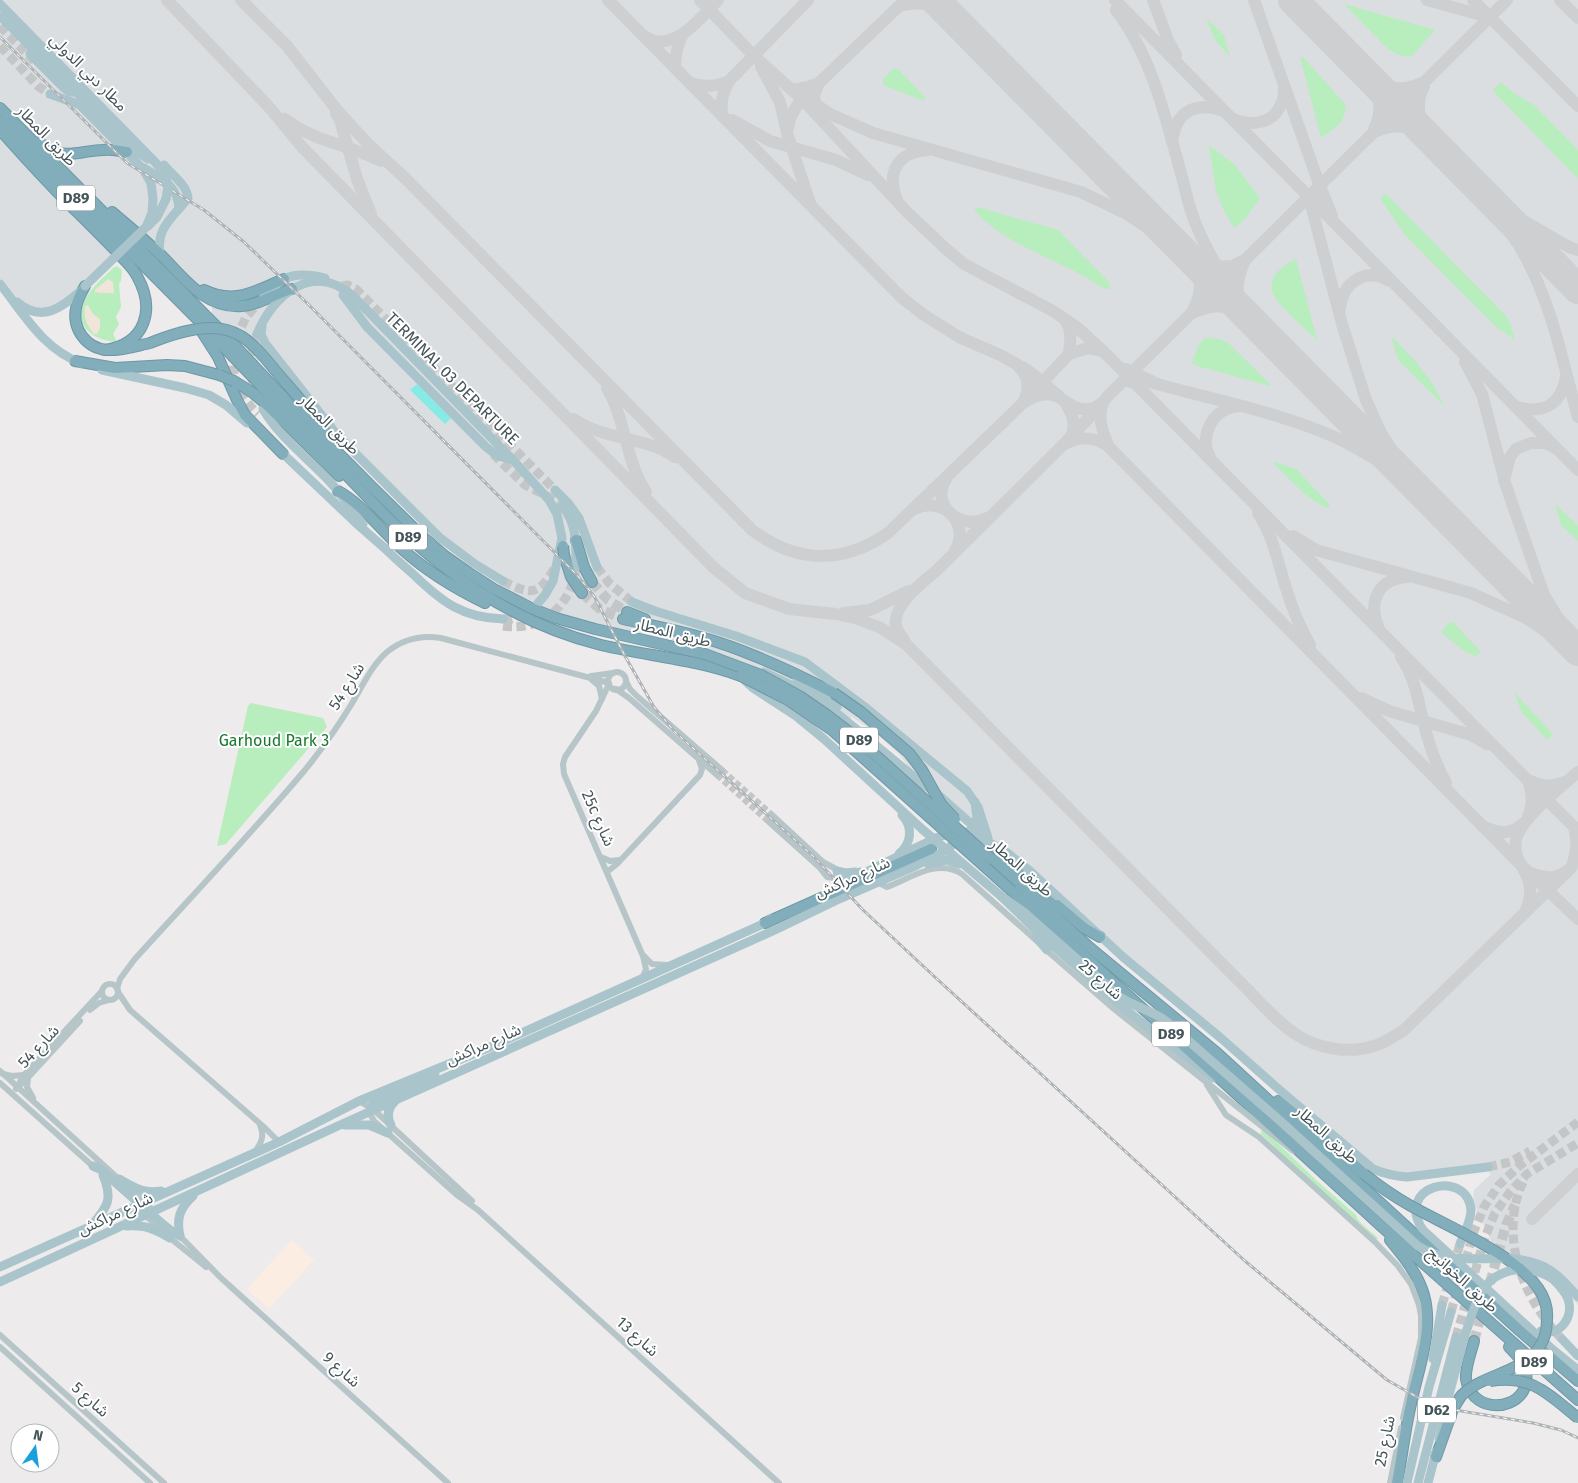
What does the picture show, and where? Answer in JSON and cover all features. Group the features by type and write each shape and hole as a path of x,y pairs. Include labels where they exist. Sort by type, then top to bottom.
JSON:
{"highway":[{"name":"طريق المطار","path":"0,108 5,120 380,510 419,548 458,578 496,602 536,622 562,633 595,643 703,664 741,676 788,700 832,730 1234,1091 1329,1179"},
{"path":"5,120 20,124 45,146 59,153 72,155 104,150 126,152"},
{"name":"طريق المطار","path":"5,120 65,174 212,321 286,400 372,487 445,556 481,582 518,602 556,618 582,626 705,654 761,675 801,697 852,734 1088,946 1149,995 1244,1078 1261,1086 1312,1128 1360,1177"},
{"path":"0,130 56,192 130,266 140,281 146,298 146,307 145,316 139,331 129,342 104,350"},
{"path":"65,174 139,234 197,292 210,300 228,306 251,305 297,286"},
{"path":"173,268 202,289 216,295 230,297 245,296 284,280"},
{"path":"152,274 164,291 193,321 207,339 218,357 236,400 245,415 283,454"},
{"path":"85,286 75,308 77,328 85,340 104,350 123,349 189,330 204,328 225,329 238,333 255,346 360,470 372,487"},
{"path":"75,361 115,368 167,365 185,366 234,381 267,405 321,459 363,498 380,510"},
{"path":"338,491 353,501 409,555 438,577 500,610 522,619 536,622"},
{"path":"575,536 584,567 592,582"},
{"path":"562,549 571,577 582,593"},
{"path":"625,616 715,641 770,663 834,693 861,712 909,753 922,770 941,804 977,841 991,859"},
{"path":"765,923 936,841"},
{"path":"983,849 1006,862 1084,928 1100,937"},
{"path":"1030,883 1134,978 1149,995"},
{"path":"1360,1177 1505,1258 1528,1276 1541,1292 1545,1302 1548,1318 1545,1334 1538,1348 1523,1362 1479,1383 1461,1396 1453,1410 1436,1457"},
{"name":"طريق الخوانيج","path":"1360,1177 1519,1330 1578,1381"},
{"name":"طريق الخوانيج","path":"1329,1179 1578,1400"},
{"path":"1380,1225 1419,1280 1425,1297 1428,1315 1427,1333 1410,1407 1397,1483"},
{"path":"1474,1341 1466,1374 1466,1381 1472,1394 1490,1406 1512,1403 1524,1387 1526,1374 1518,1356 1500,1339 1490,1323"},
{"path":"1479,1383 1508,1380 1532,1385 1540,1388 1578,1418"}],"main road":[{"name":"مطار دبي الدولي","path":"0,4 155,162 165,174 168,186 166,199 157,218 65,305 57,310 48,312 29,310 7,294"},
{"name":"مطار دبي الدولي","path":"0,16 130,146 155,162"},
{"path":"0,23 64,88 70,92 77,92"},
{"path":"49,64 64,68"},
{"path":"56,84 80,105 137,163 147,176 153,191 152,213 146,227"},
{"path":"50,94 80,105"},
{"path":"130,136 143,143 186,190 188,198 162,230 159,241 160,255"},
{"path":"137,163 172,187 177,195 179,209"},
{"path":"263,298 284,280 298,276 319,277 333,283"},
{"name":"TERMINAL 03 DEPARTURE","path":"297,286 323,283 336,286 348,292 513,460 549,500 557,514 562,549"},
{"path":"0,284 32,327 50,345 75,361 104,371 209,395 232,409 434,594 451,606 472,616 503,623"},
{"path":"257,334 264,318 275,303 297,286"},
{"path":"264,318 261,331 262,339 328,424 440,537 467,558 503,581"},
{"path":"261,412 338,491 361,522 389,552"},
{"path":"556,490 567,508 581,522 598,567"},
{"path":"567,508 575,536 576,567"},
{"path":"538,602 553,581 562,549 575,536"},
{"path":"632,602 654,611 745,639 805,662 865,707 964,789 978,807 988,838"},
{"path":"705,654 745,665 780,679 827,707 862,732 920,782 954,814 964,832"},
{"path":"770,663 828,700 853,720 862,732"},
{"path":"741,676 752,688 806,724 936,841 949,848 966,867 1025,913 1120,997 1134,1005 1151,1011 1167,1022 1418,1246 1435,1255 1448,1258 1516,1259 1533,1262 1555,1273 1564,1280 1578,1297"},
{"path":"855,768 872,780 933,832 936,841"},
{"path":"920,782 936,793 964,832 981,837 1010,856"},
{"path":"837,871 852,873 896,856 907,845 910,837 907,821 889,799"},
{"path":"949,848 977,818 975,802"},
{"path":"842,884 936,841 964,832 988,838 1036,877 1100,937 1373,1169 1384,1174 1408,1177 1488,1167"},
{"name":"شارع مراكش","path":"0,1267 90,1227 200,1190 371,1110 915,866 949,848"},
{"path":"915,866 946,860 966,867"},
{"path":"842,884 849,878 881,862"},
{"name":"شارع مراكش","path":"2,1281 120,1227 171,1189 279,1142 357,1102 463,1058 672,966 765,923 779,914 842,884"},
{"path":"1001,896 1121,1006 1212,1078 1234,1091"},
{"path":"1009,904 1016,916 1047,950"},
{"path":"371,1110 376,1102 455,1066 463,1058"},
{"path":"340,1125 369,1125 389,1129 388,1114 390,1106 395,1100"},
{"path":"312,1137 320,1129 362,1109 361,1104 357,1102"},
{"path":"93,1166 100,1169 172,1232 180,1236"},
{"path":"90,1227 102,1213 108,1201 108,1191 103,1175"},
{"path":"99,1236 108,1227 189,1185 200,1176"},
{"path":"119,1179 146,1192 171,1189"},
{"path":"1460,1244 1470,1215 1466,1198 1451,1186 1442,1185 1429,1189 1421,1195 1415,1212 1422,1230 1552,1349 1578,1370"},
{"path":"180,1236 178,1219 181,1209 200,1190"},
{"path":"120,1227 145,1226 170,1238"},
{"path":"1428,1483 1469,1322 1480,1295 1486,1286 1502,1274 1520,1269 1540,1272 1553,1280 1564,1292 1569,1305 1567,1320 1561,1328 1552,1332 1542,1332 1522,1317 1516,1315"},
{"path":"1429,1387 1442,1305"},
{"name":"D62","path":"1407,1483 1429,1387 1451,1312"},
{"name":"D62","path":"1418,1483 1456,1337"},
{"path":"1562,1339 1578,1356"}],"street":[{"name":"شارع 54","path":"118,991 120,979 134,960 304,770 343,717 374,666 394,647 418,638 441,638 609,684"},
{"path":"717,775 629,698 609,684 609,676 617,672 622,674 630,689 638,697 722,770"},
{"name":"شارع 54","path":"588,677 613,673"},
{"path":"588,677 599,686 603,698"},
{"path":"615,689 623,687 626,681"},
{"name":"25c شارع","path":"609,684 592,718 565,757 563,767 564,774 643,956 646,966 642,979"},
{"name":"25c شارع","path":"603,698 615,689"},
{"path":"607,872 700,775 702,768 699,760"},
{"path":"769,822 819,867 827,877 836,877 837,871 834,868 823,862 771,814"},
{"path":"601,858 610,861 620,860"},
{"name":"شارع 25","path":"877,882 887,887 932,868 942,867 957,870 1020,928 1114,1009 1286,1146 1301,1153"},
{"path":"643,956 652,964 672,966"},
{"name":"شارع 54","path":"111,985 128,964 134,960"},
{"path":"130,1010 118,991 111,985 106,985 102,991 103,996 130,1010 268,1130 279,1142"},
{"name":"شارع 54","path":"17,1087 102,991"},
{"path":"110,1000 115,998 118,991"},
{"name":"شارع 54","path":"26,1077 90,1010 110,1000"},
{"path":"1,1074 26,1077 26,1084 35,1104"},
{"path":"1,1074 11,1087 17,1087 119,1179 145,1209"},
{"path":"1200,1076 1213,1092 1226,1115 1240,1125"},
{"path":"0,1083 103,1175 145,1209"},
{"path":"16,1097 17,1087"},
{"name":"شارع 13","path":"357,1102 371,1110 372,1119 389,1129 458,1195 478,1210 779,1483"},
{"path":"1240,1108 1231,1105 1226,1110 1240,1125"},
{"path":"255,1152 263,1137 259,1124"},
{"name":"شارع 25","path":"1240,1125 1259,1137 1375,1242 1405,1275 1413,1289 1421,1316 1421,1338 1405,1405 1390,1483"},
{"name":"شارع 9","path":"145,1209 170,1238 219,1276"},
{"name":"شارع 9","path":"180,1236 219,1276 448,1483"},
{"name":"شارع 5","path":"0,1335 164,1483"},
{"name":"شارع 5","path":"0,1347 150,1483"},
{"path":"52,1393 54,1389 58,1388"}],"shaded area":[{"path":"0,0 1578,0 1578,1305 1564,1286 1528,1257 1506,1254 1493,1245 1473,1202 1474,1190 1490,1175 1489,1164 1410,1175 1376,1167 913,772 899,754 873,731 852,717 848,720 767,672 740,661 697,648 561,616 557,612 515,594 479,572 452,552 267,353 256,363 212,315 212,292 198,285 183,273 139,229 65,301 53,308 30,308 14,297 0,279"},
{"path":"292,1240 314,1260 269,1309 247,1289"}],"green space":[{"path":"1344,4 1435,30 1411,57 1402,56 1389,50"},
{"path":"1206,18 1224,35 1230,57 1215,40"},
{"path":"1300,57 1303,57 1345,104 1342,120 1335,128 1321,138"},
{"path":"894,68 898,69 925,97 924,101 883,85 883,79"},
{"path":"1501,82 1515,94 1534,105 1578,150 1578,179 1494,92 1494,89"},
{"path":"1209,145 1235,165 1260,198 1245,219 1234,228 1223,209 1216,191"},
{"path":"1386,194 1508,318 1515,340 1494,325 1405,235 1380,198"},
{"path":"977,207 1058,230 1109,282 1110,288 1105,289 1004,235 975,211"},
{"path":"1296,259 1317,340 1285,310 1272,291 1273,280 1278,271"},
{"path":"117,266 122,270 119,283 121,307 116,317 119,324 113,334 117,342 108,341 92,334 86,329 81,315 86,298 95,286"},
{"path":"1391,336 1414,360 1434,386 1444,406 1398,360"},
{"path":"1205,338 1220,339 1227,342 1270,386 1192,363 1199,344"},
{"path":"1275,462 1296,469 1329,504 1329,508 1307,496 1274,464"},
{"path":"1555,504 1578,526 1578,541 1561,525"},
{"path":"1450,622 1454,623 1481,652 1476,656 1465,652 1441,632"},
{"path":"1514,692 1553,734 1547,740 1521,711"},
{"name":"Garhoud Park 3","path":"251,703 323,718 327,727 226,844 217,846 248,706"},
{"path":"1264,1130 1356,1215 1362,1224 1378,1238 1375,1241 1273,1148 1274,1146 1261,1134 1261,1131"}],"sand":[{"path":"108,279 113,282 114,293 95,292 95,290"},
{"path":"88,305 93,314 100,319 100,328 97,334 94,334 86,321 85,306"}],"water":[{"path":"417,384 451,418 445,424 410,390"}],"taxiway":[{"path":"167,0 269,107 302,147 713,567 745,593 789,609 855,618 881,628 907,645 1266,1009 1297,1035 1324,1047 1355,1050 1378,1045 1404,1030 1571,868 1561,875 1552,877 1530,873"},
{"path":"241,0 287,46 337,110 369,145 405,178 752,530 785,549 802,554 836,555 854,551 888,533 1023,403 1032,398 1050,394 1077,408 1085,409 1096,407 1103,402"},
{"path":"608,0 902,298 924,315 959,337 1000,355 1029,371 1059,396"},
{"path":"700,0 756,58 802,99 907,212 945,248 964,264 1053,311 1078,328 1108,356 1578,831"},
{"path":"644,36 655,41 674,39 698,21 718,0"},
{"path":"691,83 710,86 729,81 808,0"},
{"path":"1115,0 1578,470"},
{"path":"1153,0 1168,40 1176,55"},
{"path":"1254,0 1332,216"},
{"path":"1427,0 1488,17"},
{"path":"1473,0 1578,106"},
{"path":"1507,0 1110,394 1104,401 1100,418 1109,447 1521,865 1578,919"},
{"path":"1560,0 1578,18"},
{"path":"815,110 814,95 819,83 899,6 922,3 934,6 954,18"},
{"path":"1116,10 1140,48 1149,69 1164,112 1189,206 1210,255 1221,273"},
{"path":"675,68 677,50 683,34"},
{"path":"761,67 780,102 787,133 810,203"},
{"path":"1372,80 1396,88 1415,86 1421,83"},
{"path":"1372,80 1379,104 1379,117 1374,129"},
{"path":"723,117 722,98 729,81"},
{"path":"788,128 795,108 819,83 792,90"},
{"path":"1377,131 1397,126 1409,128 1427,136 1419,111 1421,92 1424,86"},
{"path":"1233,119 1247,123 1261,122 1268,119 1278,110 1283,99 1284,87"},
{"path":"809,100 830,114 873,133 1081,192 1125,213 1165,239 1192,260 1208,267 1232,266 1245,260 1238,281 1239,303"},
{"path":"1172,142 1175,128 1184,114 1202,107 1223,111"},
{"path":"336,113 340,120 357,179 371,214"},
{"path":"285,119 307,133 381,161"},
{"path":"732,120 770,141 836,160 868,175"},
{"path":"897,200 893,181 897,166 909,155 928,150"},
{"path":"1466,175 1513,236 1535,277 1550,316 1578,417"},
{"path":"1491,196 1515,216 1569,247 1578,250"},
{"path":"1309,197 1342,324 1366,400 1381,433 1398,460 1428,499"},
{"path":"1192,260 1198,274 1200,286 1192,313 1218,306 1244,313"},
{"path":"1340,308 1345,291 1350,285 1364,276 1372,275 1389,281"},
{"path":"1235,297 1259,328"},
{"path":"1038,387 1069,354 1070,331 1064,319"},
{"path":"1069,354 1088,348 1103,351"},
{"path":"1465,362 1482,394 1504,478"},
{"path":"1019,367 1027,380 1023,403"},
{"path":"1126,369 1157,384 1142,380 1130,382"},
{"path":"1517,407 1535,409 1550,405 1560,394 1566,377"},
{"path":"1157,384 1271,414 1316,429 1356,448 1410,480"},
{"path":"607,388 618,413 634,467 646,492"},
{"path":"1065,402 1073,419 1074,428 1071,437"},
{"path":"904,640 896,626 896,618 904,602 1100,406"},
{"path":"1210,457 1207,451 1206,437 1211,423 1221,412 1239,406"},
{"path":"573,419 601,432 656,447 675,457"},
{"path":"1067,443 1078,439 1094,439 1109,447"},
{"path":"1555,448 1545,443 1531,443 1516,449 1510,457 1504,480 1544,595 1569,636 1578,646"},
{"path":"946,479 942,488 942,498 950,513 967,521 987,518"},
{"path":"915,509 935,506 944,509 951,515 957,522 959,531 959,541 955,551"},
{"path":"1258,513 1271,540 1291,603 1310,645"},
{"path":"1293,536 1316,550 1471,593 1526,618 1578,654"},
{"path":"1378,626 1374,608 1378,592 1389,582 1407,577"},
{"path":"844,613 870,610 909,591"},
{"path":"1401,657 1414,683 1430,745 1446,783"},
{"path":"1361,698 1389,711 1471,735 1487,744"},
{"path":"1526,910 1530,898 1530,887 1516,850 1516,840 1519,832 1525,822 1542,803 1578,772"},
{"path":"1528,817 1532,799 1528,780 1546,786 1565,782"},
{"path":"1485,827 1505,832 1515,830 1524,823"},
{"path":"1571,868 1576,848 1574,827 1577,828"},
{"path":"1532,1219 1578,1174"}],"runway":[{"path":"935,0 1578,651"},
{"path":"1293,0 1578,289"}],"tunnel":[{"path":"0,26 34,61"},
{"path":"0,46 39,87 50,94"},
{"path":"342,286 348,285 356,289 555,490"},
{"path":"236,339 246,317 261,300"},
{"path":"257,334 252,350 251,365 252,381 257,397"},
{"path":"233,352 234,370 238,386 258,414"},
{"path":"493,454 525,485 553,499 562,506"},
{"path":"503,581 527,591 533,590 544,584 555,567"},
{"path":"503,626 517,627 530,625 553,613 568,593 576,567"},
{"path":"597,567 609,583 632,602"},
{"path":"592,582 608,600 627,612"},
{"path":"582,593 600,609 623,619"},
{"path":"503,619 511,619 524,614"},
{"path":"722,770 771,814"},
{"path":"717,775 769,822"},
{"path":"1451,1312 1474,1231 1484,1207 1499,1185 1518,1167 1578,1122"},
{"path":"1456,1337 1485,1237 1495,1213 1510,1192 1527,1174 1578,1143"},
{"path":"1488,1167 1510,1162 1530,1151"},
{"path":"1523,1182 1516,1203 1513,1224 1514,1245 1519,1266 1526,1286 1536,1305 1562,1339"},
{"path":"1474,1341 1506,1225 1515,1205"},
{"path":"1442,1305 1460,1244"}],"railway":[{"path":"0,37 127,163 204,210 244,242 309,305 577,575 594,596 654,707 674,731 814,857 862,909 1245,1261 1387,1380 1417,1397 1449,1409 1533,1423 1561,1430 1578,1438"}]}
